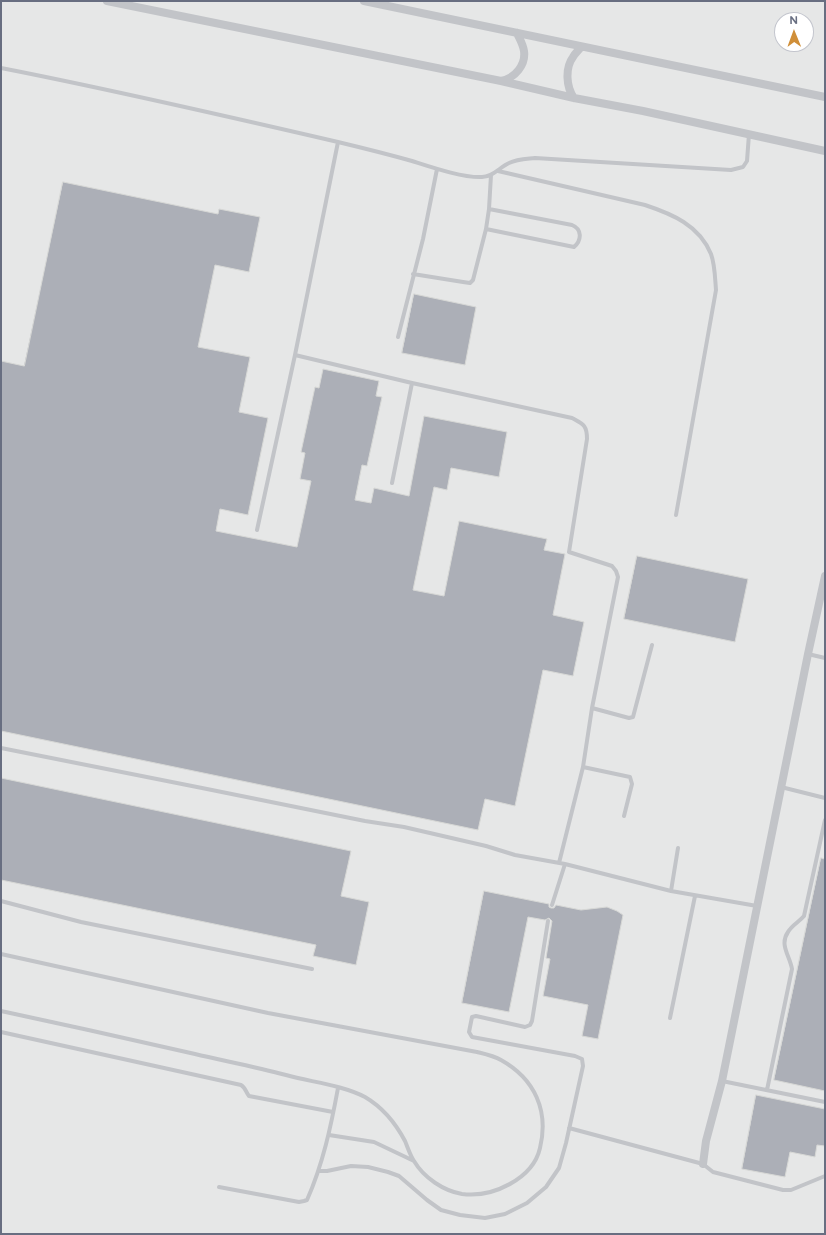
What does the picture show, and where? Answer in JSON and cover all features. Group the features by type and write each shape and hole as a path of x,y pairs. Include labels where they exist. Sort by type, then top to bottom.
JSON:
{"street":[{"path":"107,1 501,81 574,98 750,133 825,150"},
{"path":"364,1 825,97"},
{"path":"501,81 512,77 522,65 524,54 517,33"},
{"path":"574,98 570,93 567,73 572,58 581,47"},
{"path":"703,1164 706,1141 722,1081 825,576"}],"lane":[{"path":"1,68 118,92 338,142 387,154 437,169 483,177 491,175 509,163 522,159 535,158 731,170 743,167 747,161 750,133"},
{"path":"257,530 295,355 338,142"},
{"path":"398,337 423,239 437,169"},
{"path":"498,171 645,206 668,213 690,226 704,242 711,254 715,270 716,290 676,515"},
{"path":"413,274 470,283 473,280 486,229 491,175"},
{"path":"486,229 574,247 578,244 580,236 577,227 572,225 489,209"},
{"path":"295,355 412,383 572,418 584,425 587,431 587,439 568,552 612,566 618,577 592,708 583,767 559,863"},
{"path":"392,483 412,383"},
{"path":"592,708 629,718 633,717 652,645"},
{"path":"808,654 825,658"},
{"path":"1,748 365,822 404,827 486,846 515,855 565,864 671,891 758,906"},
{"path":"583,767 630,777 632,784 624,816"},
{"path":"781,788 825,798"},
{"path":"767,1090 792,969 791,962 784,947 785,940 787,932 804,916 825,820"},
{"path":"671,891 678,848"},
{"path":"552,905 565,864"},
{"path":"670,1018 695,896"},
{"path":"1,901 81,922 312,969"},
{"path":"318,1171 327,1171 352,1166 368,1167 388,1172 399,1176 441,1210 460,1215 486,1218 505,1214 527,1203 546,1187 559,1168 569,1128 582,1060 580,1058 472,1037 470,1032 472,1017 476,1016 524,1027 530,1025 548,921"},
{"path":"1,954 268,1013 477,1052 500,1060 521,1074 534,1090 540,1106 543,1122 543,1135 540,1151 534,1162 513,1183 501,1189 472,1195 460,1193 445,1188 426,1176 414,1162 391,1120 374,1103 356,1093 258,1068 1,1011"},
{"path":"1,1032 242,1085 249,1096 333,1112"},
{"path":"722,1081 825,1102"},
{"path":"219,1187 304,1201 307,1200 329,1135 338,1088"},
{"path":"569,1128 703,1164 713,1172 783,1190 791,1190 825,1176"},
{"path":"329,1135 374,1142 414,1162"}],"shaded area":[{"path":"1,1 825,1 825,1234 1,1234"}],"building":[{"path":"63,182 218,214 219,209 260,217 249,272 215,265 198,347 250,357 239,412 268,418 248,515 220,509 216,531 297,547 311,481 300,479 305,453 301,452 315,387 319,388 323,369 379,381 376,396 382,397 367,466 362,465 355,500 371,503 374,488 409,496 424,416 507,432 499,477 451,468 447,490 434,487 413,590 444,596 459,521 547,539 544,550 565,554 553,615 584,622 573,676 543,670 515,806 485,799 478,830 1,731 1,361 24,366"},
{"path":"414,294 476,307 465,365 402,353"},
{"path":"637,556 748,579 735,642 624,619"},
{"path":"1,778 351,851 341,896 369,902 356,965 313,956 316,945 1,880"},
{"path":"821,858 825,859 825,1091 774,1080"},
{"path":"484,891 549,904 549,907 551,908 554,908 556,905 581,910 607,907 623,915 598,1039 582,1036 588,1005 543,996 550,959 546,958 552,921 549,918 545,920 528,917 509,1012 462,1003"},
{"path":"756,1095 825,1109 825,1146 817,1145 815,1157 790,1152 785,1177 742,1169"}]}
